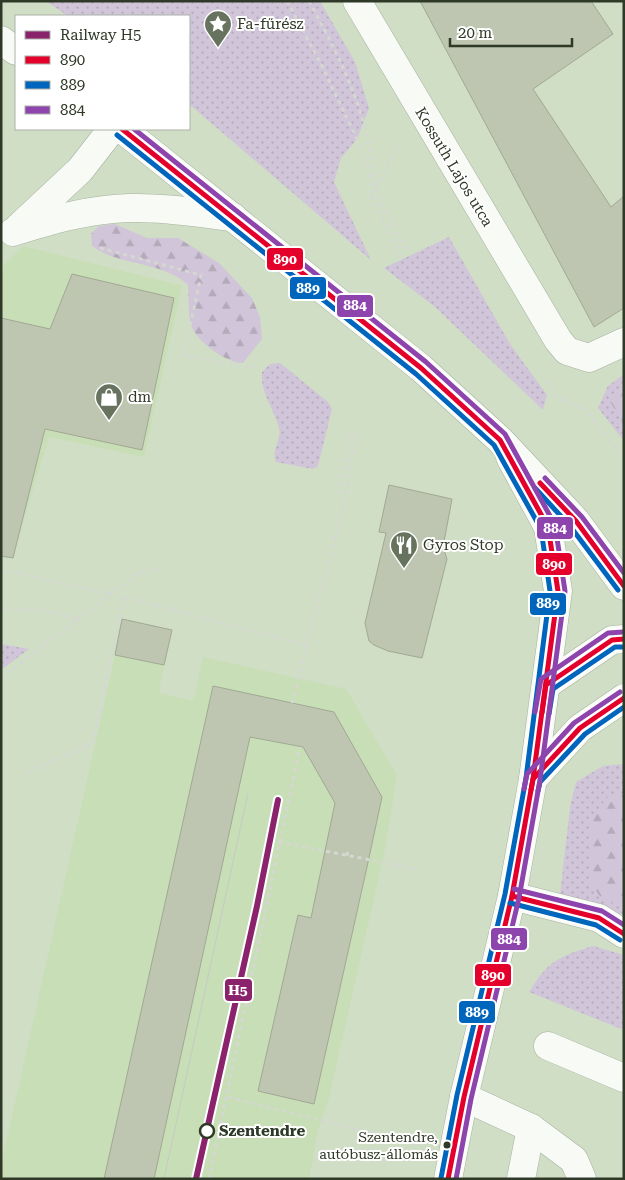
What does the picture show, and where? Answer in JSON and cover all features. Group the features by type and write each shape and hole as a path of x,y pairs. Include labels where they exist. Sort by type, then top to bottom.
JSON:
{"street":[{"name":"Kossuth Lajos utca","path":"357,1 552,332 567,351 589,358 624,342"},
{"path":"1,40 15,49"},
{"path":"7,237 80,170 111,130"},
{"path":"123,130 421,368 500,440 576,522 624,586"},
{"path":"7,237 79,214 130,208 233,217"},
{"path":"450,1170 464,1097 512,896 532,779 558,591 548,527 500,440"},
{"path":"546,684 612,640 624,639"},
{"path":"532,779 580,728 624,698"},
{"path":"512,896 599,918 624,934"},
{"path":"548,1046 624,1078"},
{"path":"464,1097 531,1128 574,1160 582,1179"},
{"path":"521,1179 531,1128"}],"path":[{"path":"287,1 357,139 375,190 407,251"},
{"path":"309,1 357,97 372,151 375,190"},
{"path":"402,259 369,193 375,190 401,140 414,99"},
{"path":"93,246 201,275 184,355 257,368"},
{"path":"292,703 346,494 357,433 350,432 338,492 346,494"},
{"path":"1,568 124,597 306,644"},
{"path":"1,678 139,572 165,569"},
{"path":"27,772 93,743 124,597"},
{"path":"1,610 43,610 78,619"},
{"path":"209,1179 228,1097 300,747"},
{"path":"279,842 416,869"},
{"path":"347,856 348,850"},
{"path":"228,1097 419,1144 450,1170"}],"shaded area":[{"path":"23,246 182,286 144,457 49,437 16,546 1,544 1,268"},
{"path":"115,655 164,665 159,693 193,701 203,657 346,689 397,775 385,850 329,1098 318,1130 309,1179 1,1179 1,1165"}],"green space":[{"path":"46,1 320,1 355,62 369,108 357,139 341,158 334,182 371,260 190,105 190,15 67,15"},
{"path":"115,224 147,238 178,238 219,263 252,298 260,317 262,339 243,363 228,359 212,350 194,331 189,315 188,285 166,271 103,253 92,246 91,234 99,226"},
{"path":"449,237 510,344 547,395 543,410 435,307 384,268"},
{"path":"280,363 328,402 332,409 318,466 313,469 276,462 275,453 280,432 265,394 262,372 270,364"},
{"path":"624,374 624,441 598,408 608,386"},
{"path":"624,387 624,426 610,401"},
{"path":"1,644 29,649 1,670"},
{"path":"624,764 624,915 560,895 570,807 576,782 603,766"},
{"path":"610,794 624,796 624,907 602,899 590,882 590,820"},
{"path":"593,946 624,955 624,1030 529,992 536,981 555,961 571,953"}],"building":[{"path":"420,1 591,1 613,34 533,89 611,207 624,196 624,308 594,327"},
{"path":"72,274 174,298 142,450 45,429 13,558 1,556 1,318 50,329"},
{"path":"389,485 452,499 443,547 447,559 422,658 388,651 374,645 369,641 365,623 386,533 379,532"},
{"path":"122,619 172,630 164,665 115,655"},
{"path":"213,686 334,712 382,797 367,867 314,1104 258,1091 298,915 311,918 335,803 303,747 250,737 154,1179 104,1179"}],"tram line":[{"path":"164,1179 248,793"}],"rail line":[{"name":"H5","path":"196,1179 257,906 278,800"}],"transit line":[{"name":"890","path":"123,130 421,368 500,440 548,527 558,591 533,779 512,896 464,1097 448,1179"},
{"name":"884","path":"135,130 426,362 505,434 555,525 565,591 540,780 519,898 471,1099 456,1179"},
{"name":"889","path":"117,135 416,374 494,445 541,529 550,591 526,778 505,894 457,1095 441,1178"},
{"name":"884","path":"545,478 582,517 624,573"},
{"name":"890","path":"540,483 576,521 624,586"},
{"name":"889","path":"535,488 570,526 618,590"},
{"name":"884","path":"535,712 541,679 608,633 623,632"},
{"name":"890","path":"542,713 546,685 612,640 624,639"},
{"name":"889","path":"549,714 553,689 615,647 624,647"},
{"name":"884","path":"524,789 527,774 574,723 620,692"},
{"name":"890","path":"531,790 533,779 580,728 624,698"},
{"name":"889","path":"538,791 540,782 585,734 624,707"},
{"name":"884","path":"514,889 602,911 624,925"},
{"name":"890","path":"512,896 599,918 624,934"},
{"name":"889","path":"510,903 596,925 620,940"}],"place":[{"name":"Fa-fűrész","path":"218,48"},
{"name":"dm","path":"109,421"},
{"name":"Gyros Stop","path":"404,569"},
{"name":"Szentendre","path":"207,1131"},
{"name":"Szentendre, autóbusz-állomás","path":"447,1145"}]}
